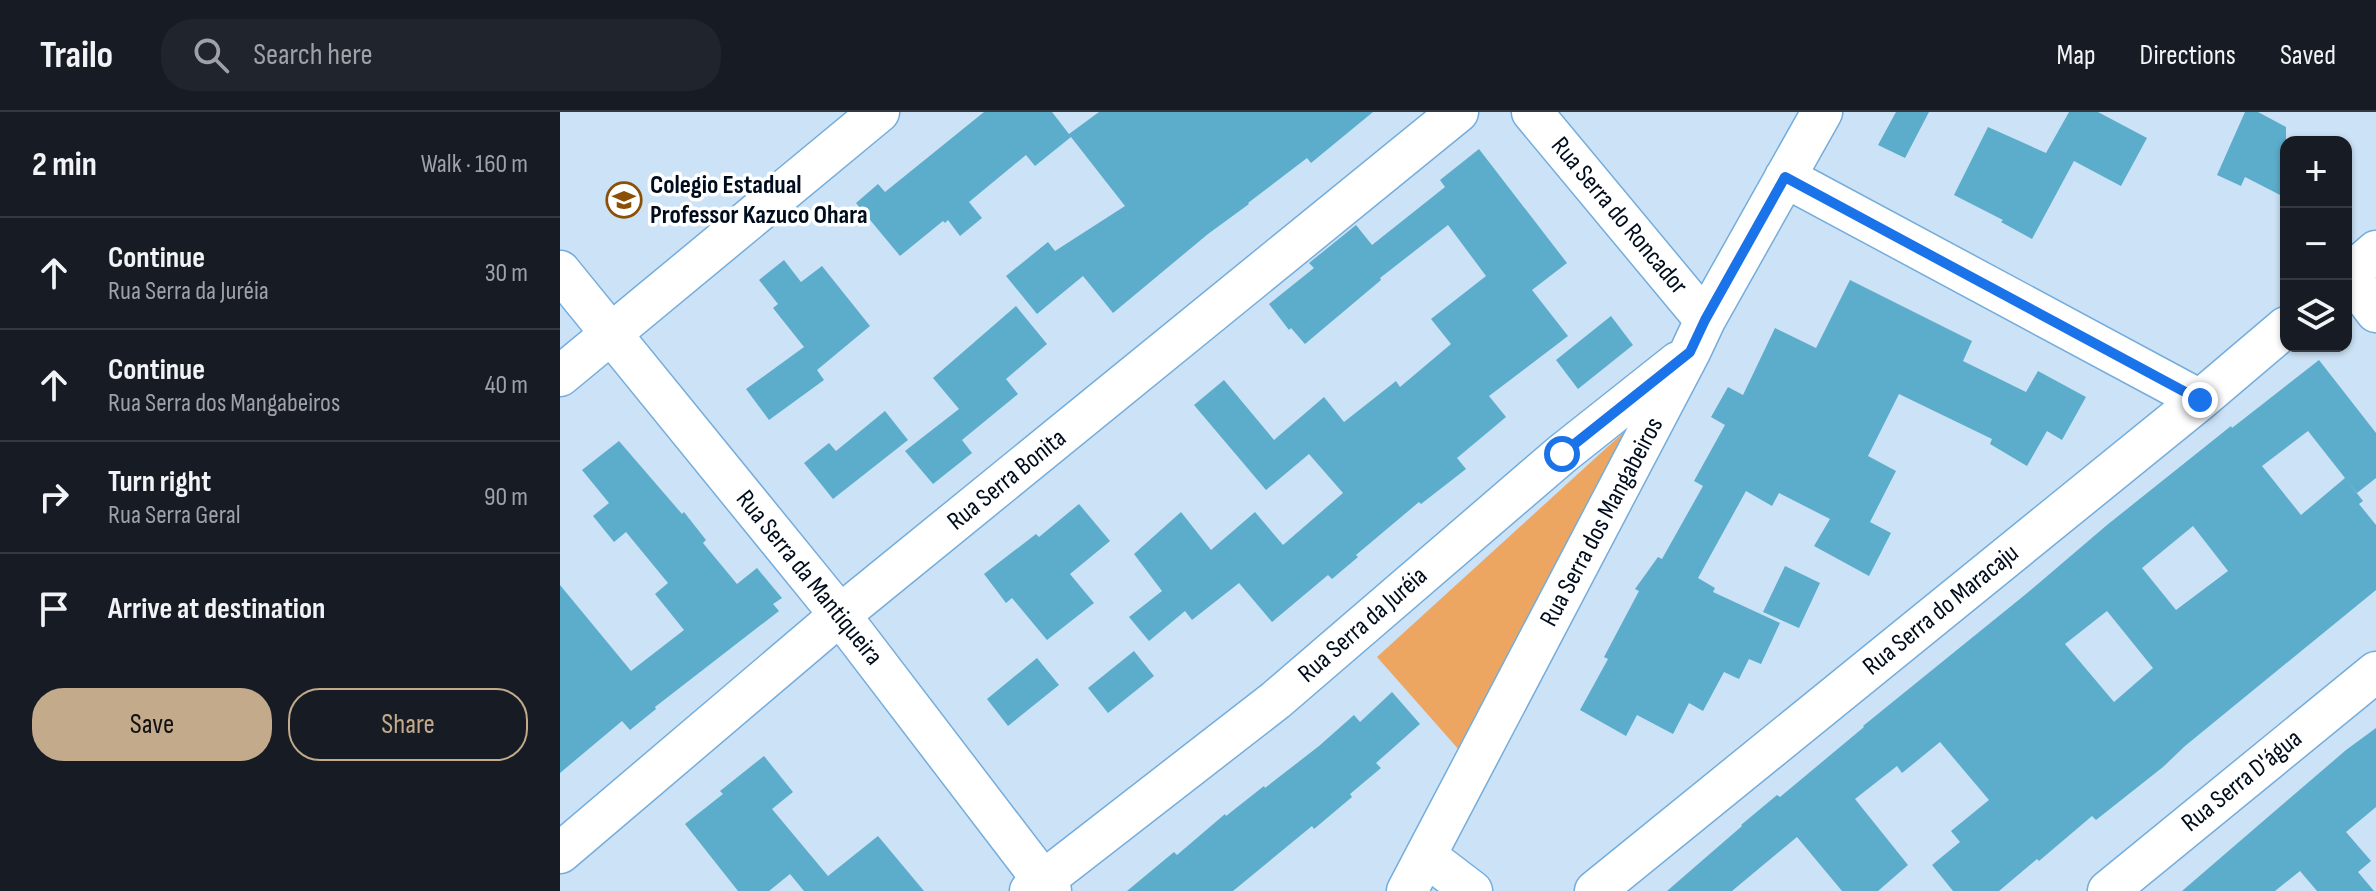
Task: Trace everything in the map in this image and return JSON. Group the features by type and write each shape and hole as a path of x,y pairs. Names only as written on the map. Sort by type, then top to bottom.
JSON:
{"street":[{"path":"560,376 879,112"},
{"name":"Rua Serra Bonita","path":"560,853 840,615 1458,112"},
{"name":"Rua Serra do Roncador","path":"1532,112 1698,336"},
{"name":"Rua Serra dos Mangabeiros","path":"1407,891 1698,336 1822,112"},
{"path":"1785,177 2200,400"},
{"path":"2357,268 2376,312"},
{"name":"Rua Serra da Mantiqueira","path":"560,271 840,615 1041,888"},
{"name":"Rua Serra do Maracaju","path":"1595,891 2280,332"},
{"name":"Rua Serra da Juréia","path":"1041,888 1276,700 1698,336"},
{"name":"Rua Serra D'água","path":"2108,891 2376,672"},
{"path":"1426,856 1472,891"}],"shaded area":[{"path":"1636,421 1460,751 1377,657"}],"building":[{"path":"984,112 1052,112 1069,134 1099,112 1373,112 1311,163 1307,158 1248,203 1113,313 1083,276 1037,314 1006,276 1048,242 1055,251 1125,206 1071,137 1035,166 1026,155 969,202 982,218 960,236 948,220 943,221 900,256 856,203 878,184 885,192"},
{"path":"1896,112 1929,112 1905,158 1878,145"},
{"path":"2069,112 2098,112 2147,138 2121,186 2074,161 2032,239 1954,195 1988,127 2046,153"},
{"path":"2245,112 2258,112 2286,127 2286,136 2280,136 2280,195 2245,177 2241,186 2217,175"},
{"path":"1479,149 1567,263 1532,290 1568,336 1489,396 1506,417 1457,458 1466,469 1421,504 1419,502 1332,579 1328,575 1272,622 1239,583 1192,620 1185,611 1149,641 1129,617 1162,591 1134,554 1181,512 1211,550 1255,512 1283,545 1343,493 1309,454 1266,490 1194,405 1224,380 1274,440 1324,397 1344,422 1396,381 1400,387 1451,344 1431,319 1486,276 1448,225 1380,278 1305,344 1291,328 1289,330 1269,304 1314,268 1309,263 1356,225 1372,245 1445,187 1440,180"},
{"path":"784,260 801,282 822,266 870,326 817,370 824,380 769,420 746,389 804,347 773,308 778,304 759,280"},
{"path":"1850,280 1972,341 1963,361 2026,392 2038,371 2086,397 2062,440 2047,431 2027,466 1990,444 1992,439 1899,394 1868,456 1896,471 1870,522 1891,533 1869,576 1814,546 1830,519 1779,493 1772,506 1746,491 1698,578 1715,588 1713,592 1780,623 1761,664 1749,659 1739,679 1724,672 1703,711 1689,703 1673,734 1637,715 1626,736 1580,710 1608,659 1604,657 1639,591 1635,589 1658,557 1662,559 1703,486 1694,481 1725,425 1711,417 1728,387 1743,395 1775,328 1816,348"},
{"path":"1016,306 1047,344 1006,379 1018,394 962,440 972,453 933,484 905,451 959,409 933,378"},
{"path":"1611,316 1633,345 1578,389 1556,360"},
{"path":"2319,360 2376,433 2376,478 2357,493 2345,478 2363,501 2359,504 2376,525 2376,590 2163,767 2096,820 2092,816 1999,891 1953,891 1932,865 1960,842 1951,831 1989,800 1940,742 1902,773 1897,766 1855,799 1908,865 1878,891 1842,891 1797,837 1732,891 1667,891 1777,795 1780,797 2107,525","holes":["2308,431 2345,478 2301,515 2262,466","2193,526 2228,571 2176,610 2142,568","2107,611 2153,668 2114,702 2065,644"]},
{"path":"885,411 908,440 833,499 804,463 829,443 836,451"},
{"path":"619,441 682,514 684,512 706,540 703,543 737,584 757,568 782,598 773,604 779,611 630,730 622,721 560,773 560,585 631,671 684,630 655,594 668,583 626,532 614,542 593,516 609,503 582,470"},
{"path":"1079,504 1110,541 1070,574 1094,603 1047,640 1012,598 1006,603 984,574 1036,534 1039,537"},
{"path":"1785,566 1820,583 1799,628 1763,612"},
{"path":"1134,651 1154,676 1108,713 1088,688"},
{"path":"1037,658 1059,685 1008,726 987,699"},
{"path":"1392,692 1420,724 1376,763 1381,768 1350,794 1352,797 1233,891 1127,891 1174,852 1177,855 1225,814 1265,788 1354,715 1360,722"},
{"path":"2376,728 2376,807 2346,832 2371,861 2358,872 2374,891 2317,891 2300,871 2275,891 2182,891 2346,750"},
{"path":"764,756 793,792 772,809 828,876 878,836 924,891 804,891 790,874 769,891 738,891 685,824"}],"place":[{"name":"Colegio Estadual Professor Kazuco Ohara","path":"624,200"}],"route":[{"path":"1562,454 1690,352 1785,177 2200,400"}]}
